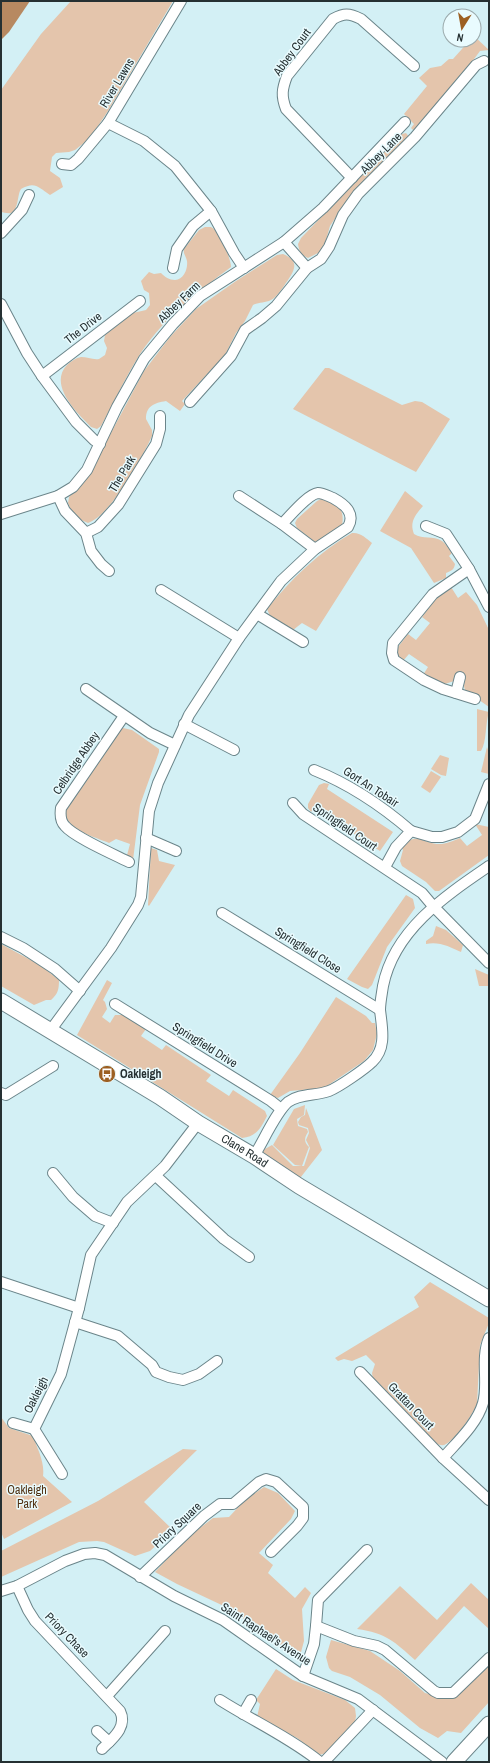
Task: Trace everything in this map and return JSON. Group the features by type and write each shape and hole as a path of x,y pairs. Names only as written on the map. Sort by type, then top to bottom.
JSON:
{"main road":[{"name":"Clane Road","path":"1,1001 160,1097 299,1186 489,1299"},
{"path":"454,1762 489,1724"}],"street":[{"name":"River Lawns","path":"62,164 71,164 78,160 108,123 181,1"},
{"name":"Abbey Court","path":"352,178 286,109 282,98 283,88 287,76 333,19 342,14 351,14 360,19 414,66"},
{"name":"Abbey Lane","path":"190,402 231,356 242,334 276,306 307,268 321,260 326,253 343,216 358,194 415,137 476,65 484,61"},
{"name":"Abbey Farm","path":"1,514 58,496 73,487 87,470 117,407 144,359 173,324 200,296 284,242 323,208 406,122"},
{"path":"108,123 144,142 174,166 211,211 244,268"},
{"path":"1,232 22,210 29,195"},
{"path":"173,268 177,249 193,226 211,211"},
{"path":"284,242 307,268"},
{"name":"The Drive","path":"42,376 140,300"},
{"path":"1,304 26,354 76,422 100,444"},
{"name":"The Park","path":"86,533 98,527 118,506 156,444 160,429 160,416"},
{"path":"50,1031 111,948 138,905 141,897 150,811 158,783 184,724 239,638 289,572 315,549 348,527 351,517 348,508 343,504 326,495 318,493 311,496 282,524"},
{"path":"58,496 65,511 86,533 91,550 109,572"},
{"path":"239,496 282,524 315,549"},
{"path":"426,526 446,534 469,569 489,606"},
{"path":"469,569 433,594 393,643 392,653 394,660 424,680 443,689 475,699"},
{"path":"161,590 239,638"},
{"path":"257,614 303,642"},
{"path":"456,693 460,677"},
{"path":"86,690 150,733 175,745"},
{"name":"Celbridge Abbey","path":"124,716 61,808 60,818 65,826 73,833 129,862"},
{"path":"184,724 234,750"},
{"name":"Gort An Tobair","path":"314,770 350,787 411,831"},
{"path":"411,831 432,837 442,837 458,832 475,818 489,784"},
{"name":"Springfield Court","path":"293,803 303,814 422,893 489,963"},
{"name":"Springfield Court","path":"385,868 396,847 411,831"},
{"path":"146,838 176,851"},
{"path":"254,1156 281,1109 290,1102 308,1094 329,1091 373,1062 382,1045 384,1030 380,1010 383,986 388,968 404,938 433,906 489,866"},
{"name":"Springfield Close","path":"222,913 380,1010"},
{"path":"1,937 23,948 55,969 80,991"},
{"name":"Springfield Drive","path":"115,1004 271,1101 281,1109"},
{"path":"2,1095 53,1066"},
{"name":"Oakleigh","path":"62,1474 34,1429 61,1374 79,1308 91,1255 126,1202 166,1166 198,1122"},
{"path":"53,1173 74,1197 95,1216 113,1223"},
{"path":"156,1176 224,1239 249,1257"},
{"path":"1,1282 79,1308"},
{"path":"75,1322 118,1336 152,1365 156,1372 169,1377 183,1380 199,1374 217,1361"},
{"path":"443,1458 464,1434 483,1403 485,1350 489,1338"},
{"name":"Grattan Court","path":"360,1372 443,1458 489,1500"},
{"path":"13,1422 34,1429"},
{"name":"Priory Square","path":"140,1577 204,1516 220,1504 233,1504 266,1478 276,1482 303,1507 303,1518 271,1552"},
{"path":"303,1676 314,1644 318,1600 366,1550"},
{"name":"Saint Raphael's Avenue","path":"1,1591 17,1586 65,1562 90,1553 105,1555 174,1596 223,1620 303,1676 350,1694 442,1762"},
{"name":"Priory Chase","path":"17,1586 28,1610 38,1625 107,1696 122,1715 122,1726 119,1732 105,1746 97,1731"},
{"path":"316,1626 354,1641 385,1650 438,1693 453,1693 489,1658"},
{"path":"107,1696 165,1631"},
{"path":"220,1700 287,1738 320,1762"},
{"path":"243,1714 251,1700"},
{"path":"324,1762 373,1710"}],"green space":[{"path":"71,1 173,1 108,111 90,138 75,150 56,153 52,157 50,171 60,178 63,187 50,195 39,187 30,185 21,189 14,211 11,213 1,212 1,90 41,34"},
{"path":"482,43 489,50 480,51 451,90 419,126 413,130 411,128 414,124 404,114 427,86 419,78 430,68 441,66 449,59 453,59 463,48 482,48"},
{"path":"406,133 410,138 408,141 393,152 348,199 330,226 324,247 320,252 308,258 304,256 300,251 298,244 301,238 402,134"},
{"path":"205,227 211,227 218,234 227,252 231,267 180,308 156,332 132,367 101,426 97,429 91,427 72,407 67,398 61,381 62,373 67,365 77,358 99,359 105,355 107,348 104,341 105,335 133,313 146,310 150,305 149,293 144,290 141,281 149,272 154,274 161,273 167,278 173,280 183,276 187,264 184,249 199,230"},
{"path":"283,254 293,261 294,268 290,277 278,294 271,300 253,305 225,355 182,401 185,404 180,411 166,401 154,404 149,408 146,419 152,430 152,436 125,485 116,498 97,518 88,523 79,519 71,510 68,503 69,497 91,473 144,371 170,337 196,309 277,255"},
{"path":"325,368 329,368 402,405 415,401 422,402 450,419 416,472 293,409"},
{"path":"405,491 423,506 413,522 412,526 414,534 421,537 439,539 452,553 449,556 455,564 454,568 446,573 446,578 434,583 411,548 380,531"},
{"path":"321,499 336,505 341,511 343,520 342,526 315,542 297,528 295,523 297,519"},
{"path":"352,533 360,534 372,543 316,631 302,623 293,630 270,616 267,609 286,587 317,557"},
{"path":"451,587 458,598 466,592 477,605 489,630 489,707 465,690 465,676 456,674 454,681 445,684 423,675 428,667 409,654 402,662 397,658 398,647 408,634 416,640 430,623 422,617 437,597"},
{"path":"477,709 489,712 481,751 477,751"},
{"path":"123,728 132,730 159,749 140,805 133,860 126,859 130,844 116,839 109,843 88,835 74,827 69,822 65,809 117,733"},
{"path":"487,747 489,753 489,774 481,772"},
{"path":"440,755 449,758 446,776 441,775 431,769"},
{"path":"431,771 441,777 430,793 421,787"},
{"path":"324,783 329,784 327,789 393,832 380,851 314,808 311,812 308,808 308,804 319,785"},
{"path":"475,824 489,827 489,855 439,891 435,891 426,882 402,866 400,861 403,850 402,848 407,842 420,839 435,844 442,844 460,838 467,846 482,835"},
{"path":"151,848 157,850 159,861 175,865 149,906 148,905"},
{"path":"406,895 413,899 415,908 387,947 372,985 368,989 347,979"},
{"path":"436,926 446,930 463,945 461,952 449,946 435,943 426,944 426,941 433,936"},
{"path":"1,944 40,965 59,980 58,991 51,1000 46,1000 34,1005 1,986"},
{"path":"475,969 489,975 489,986 479,986"},
{"path":"107,980 112,983 103,1000 107,1009 102,1017 110,1023 115,1015 123,1015 146,1029 141,1036 162,1050 166,1045 211,1075 206,1081 229,1096 233,1090 265,1111 267,1116 258,1131 251,1136 242,1138 77,1035"},
{"path":"336,997 366,1016 372,1023 375,1023 377,1034 373,1050 364,1061 324,1088 290,1091 278,1098 270,1095 300,1053"},
{"path":"305,1105 304,1115 297,1119 298,1126 307,1129 308,1132 305,1140 309,1147 302,1166 295,1165 273,1145 294,1109"},
{"path":"306,1108 322,1150 297,1182 260,1156 265,1149 272,1145 293,1166 304,1166 310,1148 306,1140 309,1133 308,1128 299,1125 298,1122 301,1117 305,1115"},
{"path":"430,1282 489,1318 489,1323 480,1345 477,1404 459,1432 445,1445 437,1444 373,1379 372,1373 375,1364 366,1355 352,1361 344,1359 338,1361 335,1358 419,1307 414,1297"},
{"name":"Oakleigh Park","path":"1,1417 9,1428 33,1436 42,1460 43,1476 72,1502 4,1539 1,1532"},
{"path":"183,1449 197,1450 144,1502 173,1530 150,1551 135,1556 104,1542 79,1542 1,1577 1,1551 98,1501"},
{"path":"264,1487 278,1493 295,1511 291,1519 259,1553 273,1565 268,1573 295,1598 305,1587 311,1593 302,1609 304,1641 300,1656 298,1652 281,1645 228,1608 155,1572 188,1537 213,1518 229,1517 245,1500"},
{"path":"471,1583 489,1600 489,1629 464,1606 415,1660 396,1643 389,1639 375,1633 357,1629 400,1586 437,1620"},
{"path":"331,1640 370,1651 400,1671 425,1693 438,1696 489,1665 489,1702 461,1733 447,1731 438,1738 420,1728 380,1695 350,1677 332,1671 329,1668 326,1657"},
{"path":"276,1669 293,1680 345,1700 355,1708 355,1722 327,1753 319,1755 297,1738 257,1717 260,1704 256,1700"}],"shaded area":[{"path":"1,1 30,1 9,32 1,40"}],"place":[{"name":"Oakleigh","path":"107,1074"}]}
